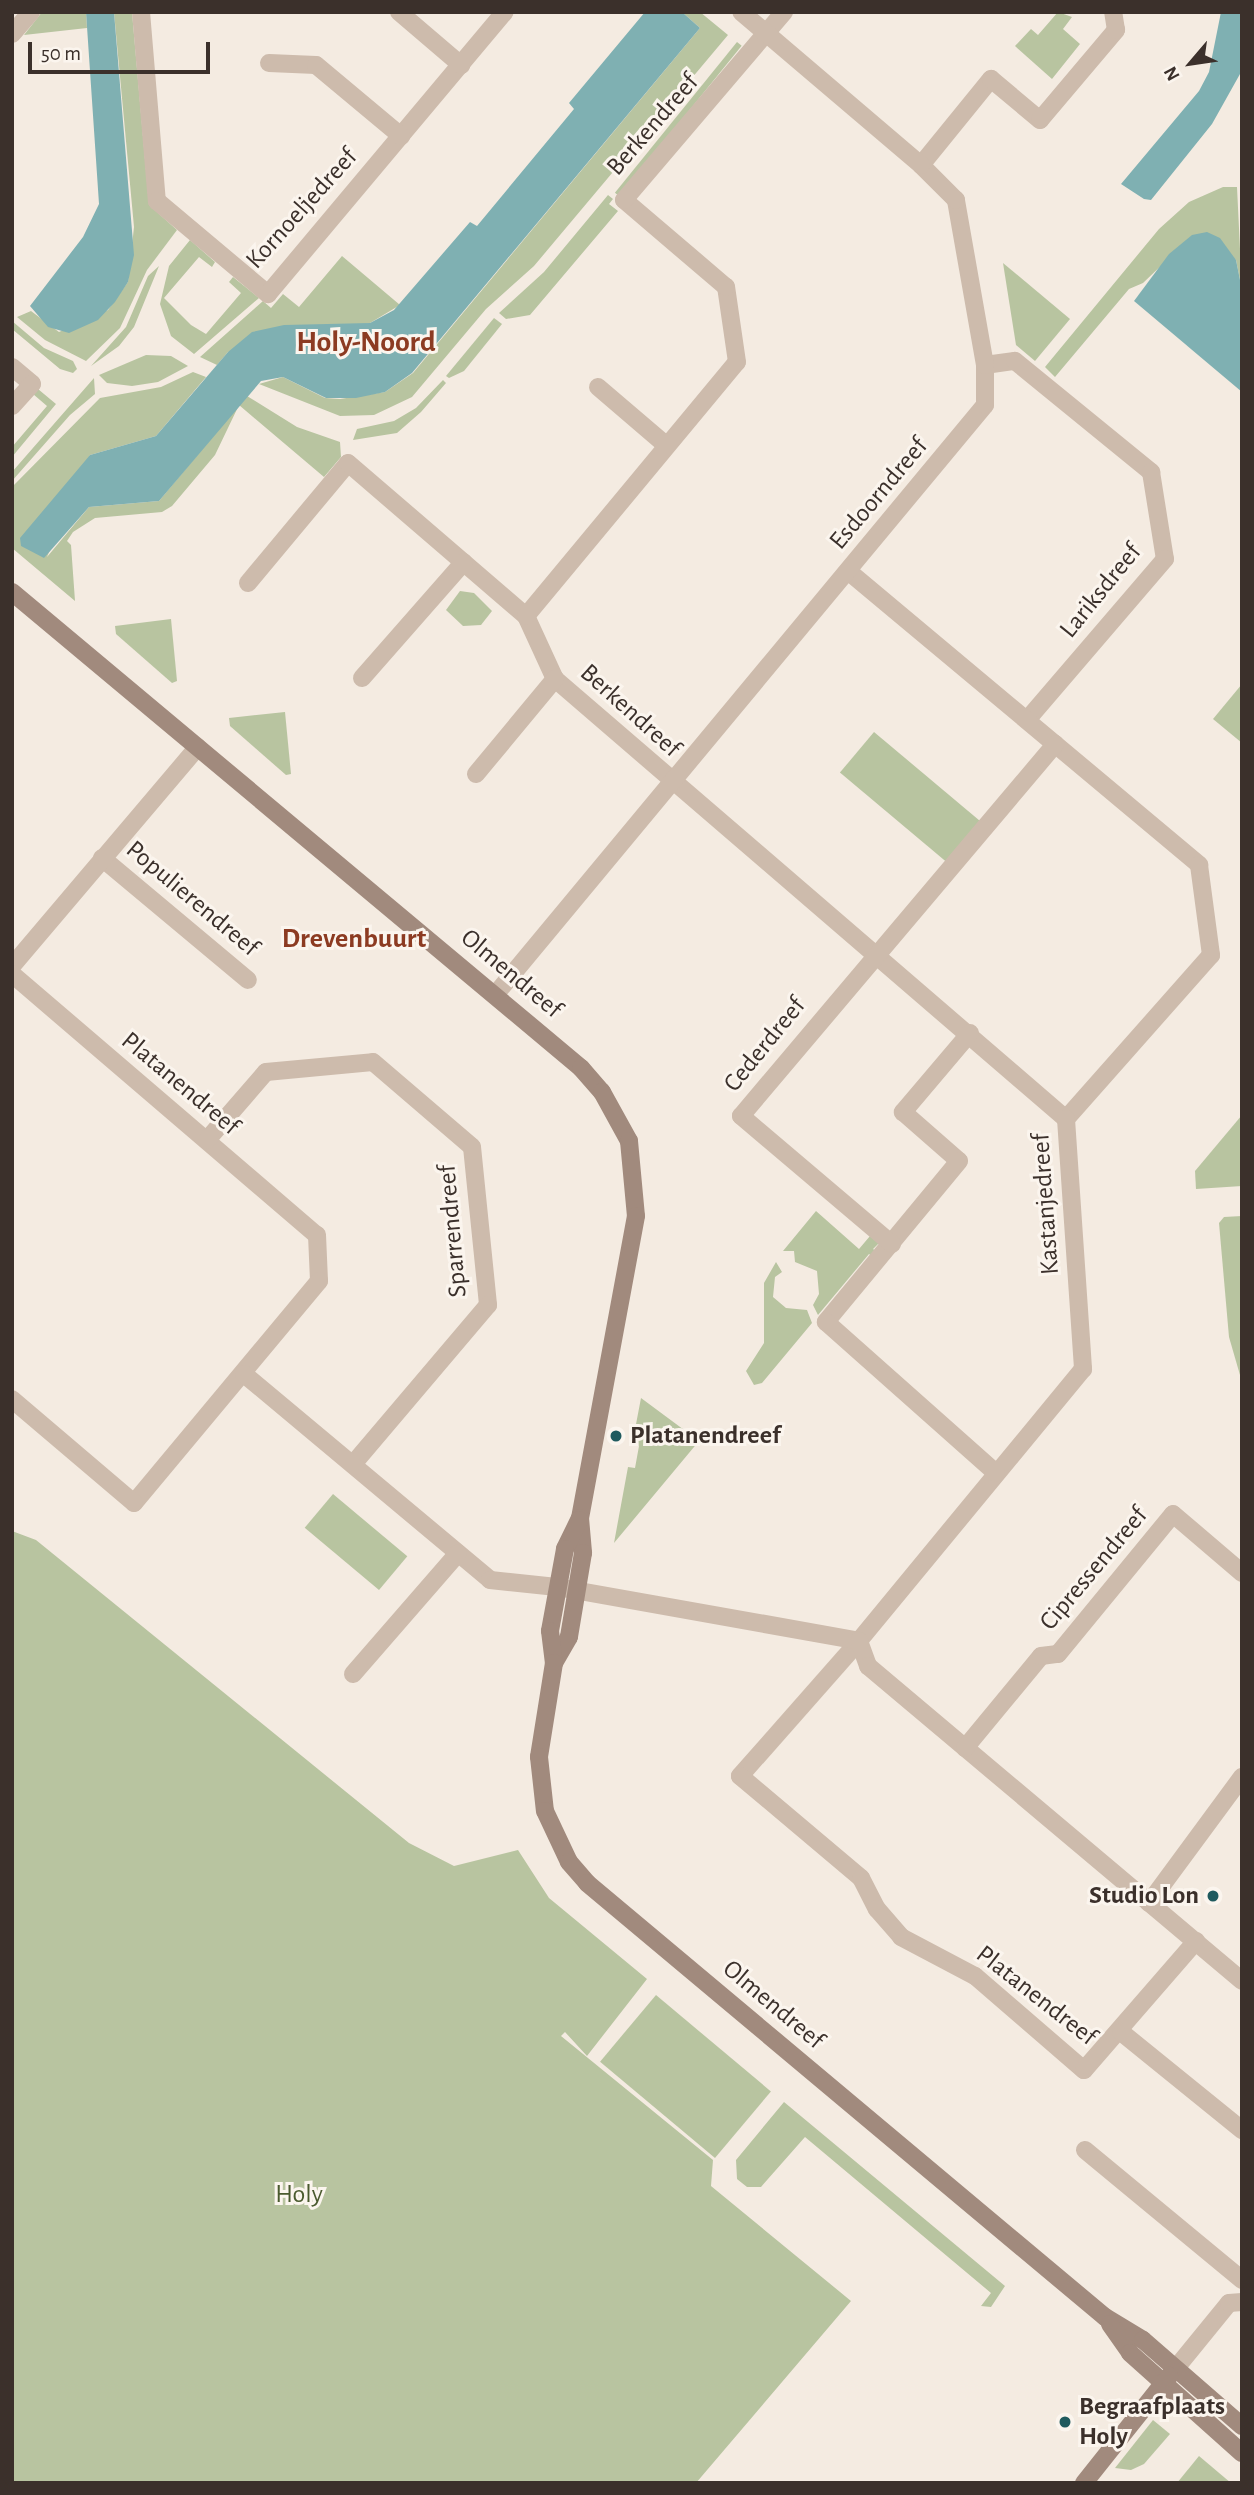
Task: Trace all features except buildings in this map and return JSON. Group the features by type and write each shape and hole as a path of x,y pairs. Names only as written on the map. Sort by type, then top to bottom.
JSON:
{"street":[{"path":"12,34 31,12"},
{"name":"Kornoeljedreef","path":"141,12 158,201 268,295 505,12"},
{"path":"399,12 461,65"},
{"name":"Esdoorndreef","path":"495,995 979,414 987,396 985,365 961,210 950,190 741,12"},
{"path":"766,34 784,12"},
{"path":"921,165 991,79 1040,120 1116,30 1112,12"},
{"name":"Berkendreef","path":"526,616 737,362 726,286 624,200 766,34"},
{"path":"269,63 316,65 401,136"},
{"name":"Lariksdreef","path":"985,365 1015,361 1151,472 1165,559 1027,720"},
{"path":"12,367 32,384 12,406"},
{"path":"598,387 666,445"},
{"name":"Berkendreef","path":"248,583 348,463 526,616 555,680 671,783"},
{"path":"362,678 464,562"},
{"path":"848,571 1199,865 1211,955 1066,1119"},
{"name":"Olmendreef","path":"12,592 495,995 602,1092 628,1141 635,1177 636,1216 580,1518 565,1549 557,1587 550,1631 554,1662 539,1780 556,1838 578,1872 1105,2317 1143,2340 1242,2426"},
{"name":"Berkendreef","path":"475,774 555,680"},
{"path":"875,953 1055,744"},
{"name":"Populierendreef","path":"12,966 198,747"},
{"name":"Kastanjedreef","path":"671,783 970,1033 1066,1119 1083,1369 859,1641"},
{"name":"Populierendreef","path":"102,858 248,981"},
{"name":"Cederdreef","path":"875,953 741,1116 892,1244"},
{"name":"Platanendreef","path":"12,974 317,1235 319,1281 134,1503 12,1399"},
{"path":"970,1033 903,1112 959,1161 826,1322 996,1473"},
{"name":"Sparrendreef","path":"207,1140 266,1072 373,1062 472,1147 488,1305 353,1464"},
{"path":"244,1374 490,1580 557,1587 859,1641 868,1666 1242,1981"},
{"name":"Cipressendreef","path":"965,1748 1041,1656 1058,1654 1173,1514 1242,1573"},
{"name":"Olmendreef","path":"554,1662 569,1637 583,1553 580,1518"},
{"path":"353,1674 458,1553"},
{"name":"Platanendreef","path":"859,1641 740,1776 861,1878 877,1909 901,1937 975,1976 1084,2070 1121,2032 1196,1941"},
{"path":"1149,1903 1242,1777"},
{"name":"Platanendreef","path":"1121,2032 1242,2130"},
{"path":"1085,2150 1242,2280"},
{"path":"1084,2483 1229,2303 1242,2302"},
{"name":"Olmendreef","path":"1105,2317 1130,2353 1242,2453"}],"green space":[{"path":"42,12 86,12 87,28 24,35"},
{"path":"114,12 132,12 149,205 177,230 147,270 120,328 86,361 45,340 17,317 31,311 59,332 108,310 128,282 134,227"},
{"path":"682,12 700,12 728,35 534,266 486,309 412,397 374,415 340,416 259,384 283,377 325,398 340,399 385,392 413,373 700,28"},
{"path":"1058,12 1072,17 1063,29 1080,44 1052,79 1015,46 1031,29 1038,35"},
{"path":"737,42 742,46 620,197 615,193"},
{"path":"1223,187 1237,187 1242,290 1236,260 1192,236 1143,283 1129,289 1055,377 1045,367 1159,229 1189,202"},
{"path":"608,195 613,199 609,204 618,211 530,315 506,319 499,313 544,272"},
{"path":"190,240 215,262 212,267 199,257 164,298 191,325 206,334 241,293 229,282 233,277 259,298 194,354 171,336 160,304 169,266"},
{"path":"342,256 400,305 370,323 228,352 217,365 200,357 263,301 271,308 283,294 299,307"},
{"path":"1003,263 1070,319 1035,361 1016,345"},
{"path":"159,266 134,327 119,346 91,366 126,327 148,276"},
{"path":"494,318 502,324 464,371 449,378 446,376"},
{"path":"12,321 44,348 73,361 77,369 73,373 60,369 12,329"},
{"path":"146,355 171,356 188,366 158,382 132,386 107,383 99,375"},
{"path":"193,372 206,377 156,436 90,455 47,557 89,507 159,501 239,405 215,455 172,506 162,512 95,518 73,532 67,541 71,545 75,601 12,548 12,487 100,398 161,387"},
{"path":"94,378 95,394 70,415 12,481 12,472"},
{"path":"443,380 446,383 421,412 397,433 353,440 357,429 394,421 416,408"},
{"path":"38,389 56,404 12,457 12,447 47,406 33,394"},
{"path":"247,396 297,427 340,442 341,457 324,477 239,405"},
{"path":"460,591 474,593 492,611 481,625 463,626 446,610"},
{"path":"171,619 177,681 172,683 116,634 115,626"},
{"path":"1242,684 1242,743 1213,719"},
{"path":"285,712 291,774 286,775 230,726 229,718"},
{"path":"874,732 980,821 946,861 840,773"},
{"path":"1242,1115 1242,1186 1196,1189 1195,1171"},
{"path":"816,1211 859,1249 870,1236 879,1243 873,1249 880,1254 876,1259 869,1254 818,1315 813,1305 819,1294 817,1271 795,1262 794,1251 783,1251"},
{"path":"1242,1216 1242,1382 1229,1337 1219,1223 1224,1217"},
{"path":"776,1262 782,1272 775,1277 773,1297 786,1308 807,1310 812,1323 762,1383 754,1385 746,1371 764,1343 764,1283"},
{"path":"641,1398 699,1441 614,1543 628,1467 635,1468 639,1446 632,1445"},
{"path":"333,1494 407,1556 379,1590 305,1528"},
{"name":"Holy","path":"12,1531 36,1540 409,1843 454,1866 518,1850 549,1898 647,1979 587,2056 565,2032 561,2036 713,2160 711,2186 851,2301 696,2483 12,2483"},
{"path":"656,1995 771,2091 715,2158 600,2062"},
{"path":"784,2102 1005,2286 991,2307 981,2306 991,2293 805,2137 761,2187 747,2187 737,2179 736,2160"},
{"path":"1153,2420 1170,2434 1144,2464 1131,2470 1115,2468"},
{"path":"1199,2456 1231,2483 1177,2483"}],"water":[{"path":"86,12 114,12 134,255 128,282 115,302 98,320 69,333 48,327 30,306 83,237 99,204"},
{"path":"645,12 682,12 700,28 412,373 385,392 356,398 326,398 283,377 261,381 159,501 89,507 44,558 21,546 20,538 90,455 156,436 228,352 252,332 284,325 370,323 394,310 470,222 477,226 574,109 569,103"},
{"path":"1221,12 1242,12 1240,74 1212,124 1151,200 1144,199 1121,184 1199,91 1209,72"},
{"path":"1207,232 1220,238 1236,260 1242,290 1242,392 1134,301 1169,254 1192,235"}],"place":[{"name":"Platanendreef","path":"616,1436"},
{"name":"Studio Lon","path":"1213,1896"},
{"name":"Begraafplaats Holy","path":"1065,2422"}],"district":[{"name":"Holy-Noord","path":"366,342"},
{"name":"Drevenbuurt","path":"354,939"}]}
